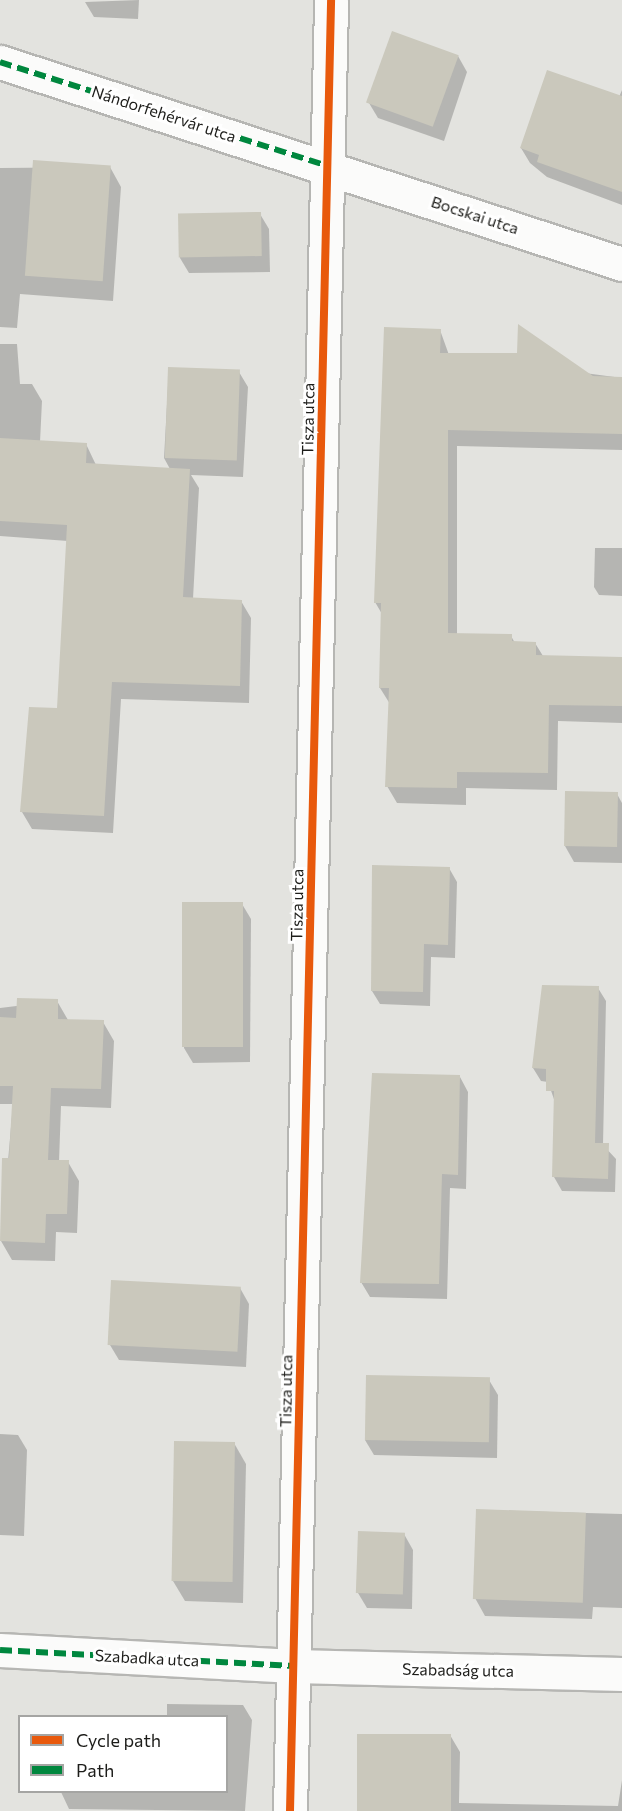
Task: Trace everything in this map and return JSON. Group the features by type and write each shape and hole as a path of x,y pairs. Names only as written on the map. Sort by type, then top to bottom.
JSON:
{"street":[{"name":"Tisza utca","path":"291,1811 331,0"},
{"name":"Nándorfehérvár utca","path":"0,62 328,166"},
{"name":"Bocskai utca","path":"328,166 622,264"},
{"name":"Szabadka utca","path":"0,1650 294,1666"},
{"name":"Szabadság utca","path":"294,1666 622,1674"}],"building":[{"path":"392,31 459,55 433,127 366,102"},
{"path":"547,70 622,96 622,192 537,162 539,155 520,148"},
{"path":"33,160 111,165 103,281 25,276"},
{"path":"261,212 262,256 179,257 178,213"},
{"path":"518,324 593,376 622,377 622,434 448,430 448,633 512,634 512,641 536,642 536,655 622,657 622,706 549,705 548,773 457,772 457,788 385,787 389,688 379,688 381,603 374,603 384,327 441,329 440,353 517,353"},
{"path":"168,367 240,370 237,460 165,458"},
{"path":"0,438 87,443 86,463 190,469 183,597 242,600 240,686 112,682 104,816 20,812 29,707 57,708 67,525 0,521"},
{"path":"565,791 618,792 617,847 564,846"},
{"path":"372,865 450,867 448,945 424,944 423,992 371,991"},
{"path":"182,902 243,902 243,1047 182,1047"},
{"path":"542,985 599,986 595,1143 609,1143 608,1179 552,1177 554,1091 546,1091 546,1069 532,1068"},
{"path":"17,998 58,999 58,1019 104,1020 101,1089 51,1088 48,1160 69,1160 67,1214 46,1214 45,1243 0,1241 2,1158 9,1158 13,1086 0,1086 0,1017 16,1018"},
{"path":"372,1073 460,1075 458,1175 442,1174 439,1284 360,1283"},
{"path":"111,1280 241,1287 237,1352 108,1345"},
{"path":"366,1375 490,1377 489,1442 365,1440"},
{"path":"174,1441 235,1442 233,1582 172,1581"},
{"path":"476,1509 586,1513 583,1603 473,1599"},
{"path":"358,1531 405,1533 403,1595 356,1593"},
{"path":"357,1734 451,1734 451,1811 357,1811"}],"marked path":[{"path":"0,62 328,166"},
{"path":"0,1650 294,1666"}],"cycle path":[{"path":"290,1811 331,0"}]}
